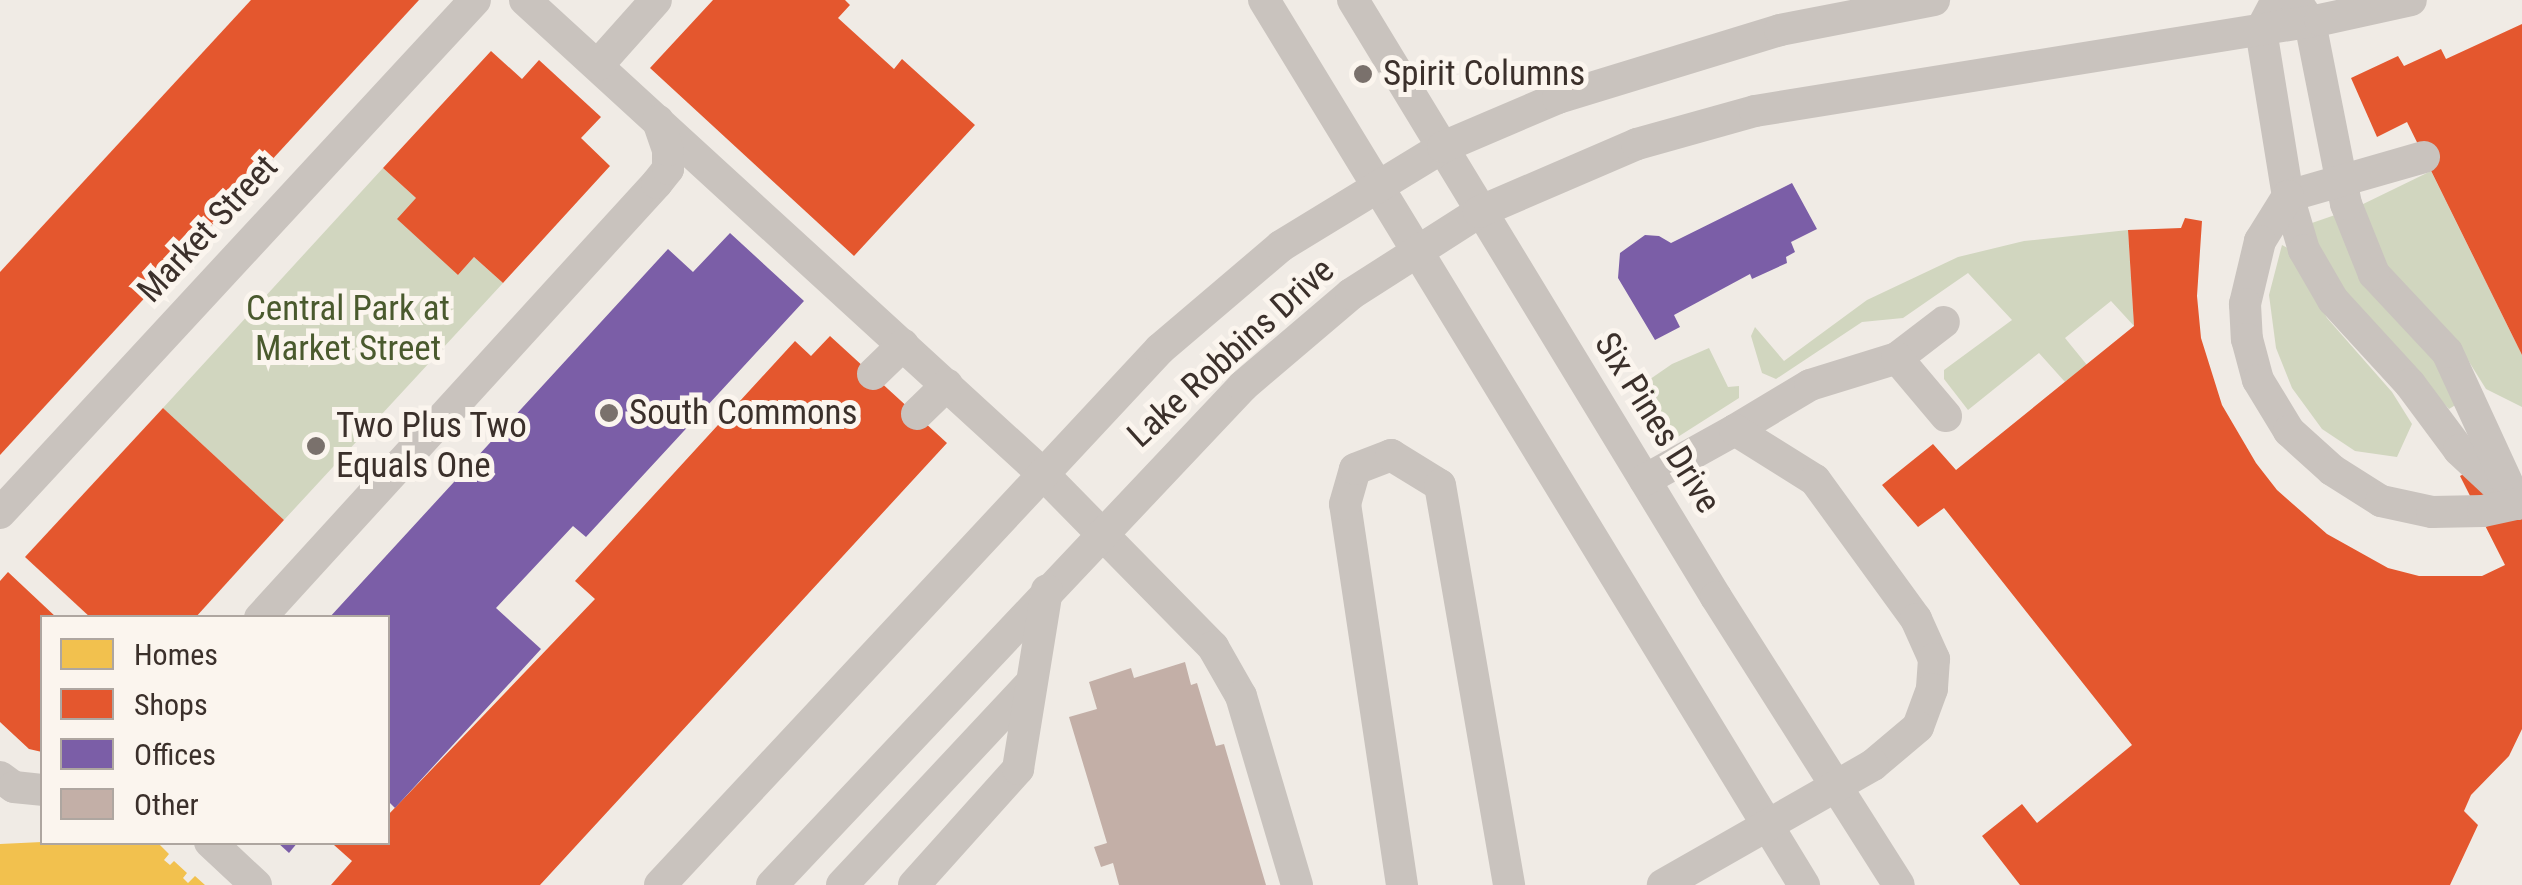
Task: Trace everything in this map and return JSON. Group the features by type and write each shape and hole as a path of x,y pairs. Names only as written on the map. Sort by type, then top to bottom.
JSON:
{"street":[{"name":"Market Street","path":"0,513 476,0"},
{"path":"525,0 1043,474 1226,664 1241,696 1297,885"},
{"path":"598,64 656,0"},
{"path":"1264,0 1804,885"},
{"name":"Six Pines Drive","path":"1353,0 1479,212 1898,885"},
{"name":"Lake Robbins Drive","path":"660,885 1160,350 1241,276 1375,186 1443,147 1558,98 1841,8 1934,0"},
{"path":"2278,0 2261,30 2288,196 2304,250 2332,300 2410,384 2459,450 2520,504"},
{"name":"Lake Robbins Drive","path":"772,885 1176,453 1278,354 1351,294 1479,212 1637,144 1754,111 2261,30 2303,11 2410,0"},
{"path":"2303,11 2340,181 2374,274 2447,352 2520,504"},
{"path":"263,615 668,168 664,133 656,117"},
{"path":"2424,158 2288,196 2260,241 2245,304 2246,339 2258,380 2289,431 2332,470 2381,502 2432,512 2484,511 2520,504"},
{"path":"668,168 712,170"},
{"path":"1645,480 1810,385 1897,358 1944,322"},
{"path":"873,374 903,346"},
{"path":"1897,358 1946,416"},
{"path":"916,414 947,385"},
{"path":"1663,885 1874,765 1918,727 1932,688 1934,660 1916,618 1815,480 1735,430"},
{"path":"1402,885 1345,504 1356,469 1391,455 1440,485 1508,885"},
{"path":"914,885 1018,769 1047,590"},
{"path":"842,885 1029,685"},
{"path":"0,777 14,787 40,790"},
{"path":"213,845 256,885"}],"green space":[{"name":"Central Park at Market Street","path":"383,168 416,198 458,275 474,257 503,283 284,520 163,408"},
{"path":"2431,171 2522,355 2522,407 2486,389 2456,341 2381,267 2357,207"},
{"path":"2335,215 2436,356 2462,401 2449,409 2341,291 2309,224"},
{"path":"2128,230 2134,326 2111,301 2065,338 2087,365 2065,382 2039,353 1968,410 1944,379 1944,370 2012,320 1968,273 1903,318 1862,322 1776,379 1762,373 1751,336 1755,327 1784,361 1867,300 1958,257 2024,241"},
{"path":"2282,245 2293,251 2327,318 2392,392 2412,424 2397,457 2355,451 2322,429 2292,388 2276,348 2269,295"},
{"path":"1709,348 1728,387 1739,386 1739,398 1673,440 1643,384 1672,364"}],"building: Homes":[{"path":"0,844 160,845 169,854 164,860 170,865 174,861 187,873 183,878 188,883 195,876 205,885 0,885"}],"building: Shops":[{"path":"251,0 419,0 0,455 0,272"},
{"path":"713,0 845,0 850,5 838,18 894,69 902,59 975,125 854,256 650,68"},
{"path":"2522,24 2522,355 2407,122 2377,137 2351,78 2398,56 2404,66 2441,49 2446,59"},
{"path":"491,51 522,79 539,60 601,117 581,138 610,166 503,283 474,257 458,275 397,219 416,198 383,168"},
{"path":"2185,218 2202,221 2197,296 2201,338 2222,405 2277,490 2327,534 2388,568 2419,576 2482,576 2505,565 2460,476 2507,451 2522,480 2522,729 2509,756 2471,795 2464,811 2478,825 2450,885 2020,885 1982,836 2022,804 2037,823 2132,745 1944,508 1918,527 1882,485 1933,444 1956,470 2134,326 2128,230 2181,228"},
{"path":"830,336 947,443 540,885 331,885 352,861 334,845 390,845 390,813 595,599 575,581 795,341 811,356"},
{"path":"163,408 284,520 198,615 88,615 25,557"},
{"path":"8,572 54,615 40,615 40,752 29,749 0,722 0,581"}],"building: Offices":[{"path":"1792,183 1817,229 1791,242 1795,252 1786,257 1787,263 1752,279 1750,274 1674,315 1680,327 1655,340 1618,278 1620,253 1645,235 1659,236 1671,243"},
{"name":"South Commons","path":"730,233 804,301 586,537 573,526 496,608 541,649 395,808 390,803 390,615 332,615 668,249 693,272"}],"building: Other":[{"path":"1185,662 1191,685 1197,683 1216,746 1224,744 1266,885 1119,885 1113,863 1101,867 1094,847 1107,843 1069,717 1097,709 1089,682 1131,668 1134,678"}],"place":[{"name":"Spirit Columns","path":"1363,74"},
{"name":"South Commons","path":"609,413"},
{"name":"Two Plus Two Equals One","path":"316,446"}]}
